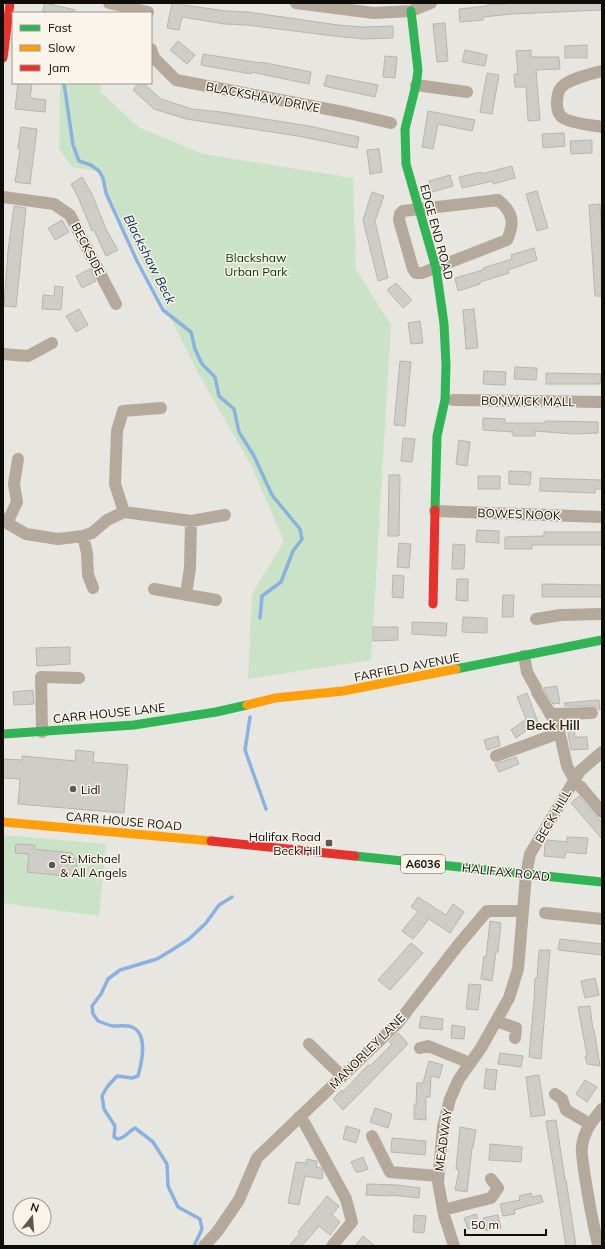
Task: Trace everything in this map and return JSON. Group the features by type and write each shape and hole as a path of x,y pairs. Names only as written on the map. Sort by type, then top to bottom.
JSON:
{"main road":[{"path":"3,58 10,3"},
{"name":"EDGE END ROAD","path":"411,11 418,70 416,85 405,129 406,164 436,268 444,324 446,365 445,400 437,436 433,604"},
{"name":"FARFIELD AVENUE","path":"216,712 275,698 343,691 602,640"},
{"name":"CARR HOUSE LANE","path":"3,734 134,725 216,712"},
{"name":"CARR HOUSE ROAD","path":"3,822 243,844"},
{"name":"HALIFAX ROAD","path":"243,844 602,882"}],"street":[{"path":"109,3 144,12"},
{"path":"296,3 374,13 411,11 431,3"},
{"name":"BLACKSHAW DRIVE","path":"152,52 154,58 176,80 348,113 391,123"},
{"path":"602,71 577,78 564,84 558,94 557,109 560,116 566,120 602,127"},
{"path":"416,85 467,92"},
{"name":"BECKSIDE","path":"3,197 54,204 70,214 116,304"},
{"path":"498,200 508,208 512,220 512,229 507,240 436,268 422,273 416,273 413,269 399,220 400,214 403,211 498,200"},
{"path":"3,354 28,356 52,343"},
{"name":"BONWICK MALL","path":"454,400 602,402"},
{"path":"124,512 115,484 117,431 123,411 162,408"},
{"path":"18,458 14,484 17,502 5,521 26,534 58,539 83,536 92,533 107,520 124,512 191,521 225,515"},
{"name":"BOWES NOOK","path":"435,511 602,517"},
{"path":"186,595 190,568 191,521"},
{"path":"83,536 87,553 88,575 93,588"},
{"path":"154,590 216,600"},
{"path":"536,619 562,615 602,614"},
{"name":"BECK HILL","path":"524,656 526,672 558,726 567,766 577,783 530,854 526,875"},
{"path":"42,732 41,677 79,678"},
{"path":"550,714 592,713"},
{"path":"496,756 559,733"},
{"path":"602,752 580,771 577,783 602,812"},
{"name":"MEADWAY","path":"454,1246 443,1210 438,1182 443,1127 450,1099 459,1079 481,1048 509,998 518,970 526,875"},
{"name":"MANORLEY LANE","path":"204,1246 228,1218 239,1200 257,1158 397,1024 459,944 487,912 523,912"},
{"path":"545,914 602,919"},
{"path":"496,1021 516,1028 515,1038"},
{"path":"309,1044 342,1076"},
{"path":"420,1048 428,1046 470,1063"},
{"path":"555,1094 562,1099 566,1110 590,1124"},
{"path":"599,1246 581,1147 587,1128 602,1109"},
{"path":"299,1117 305,1124 346,1199 352,1222 332,1246"},
{"path":"372,1136 390,1172 438,1176"},
{"path":"443,1210 491,1198 498,1188 490,1179"}],"green space":[{"name":"Blackshaw Urban Park","path":"60,84 100,84 101,92 138,127 203,154 353,178 356,269 391,325 371,660 248,679 252,594 284,541 251,465 199,375 97,171 72,167 59,149"},
{"path":"3,835 106,844 99,916 3,903"}],"building":[{"path":"45,3 75,10 74,12 42,12"},
{"path":"172,3 184,3 184,5 226,11 248,12 338,25 363,27 393,26 393,38 363,39 247,25 225,24 182,17 179,30 167,28"},
{"path":"516,3 602,3 602,10 512,14 483,17 483,20 460,22 459,9"},
{"path":"445,23 448,61 437,62 433,24"},
{"path":"178,41 195,55 187,64 170,50"},
{"path":"587,45 587,58 565,58 565,46"},
{"path":"465,50 487,55 485,66 462,62"},
{"path":"531,50 531,57 559,57 560,69 536,70 540,120 528,121 526,87 515,87 514,74 518,74 516,51"},
{"path":"203,54 261,62 311,72 309,84 251,72 251,74 201,65"},
{"path":"385,56 397,57 395,78 383,77"},
{"path":"487,73 499,75 492,114 480,112"},
{"path":"327,75 378,85 375,97 324,86"},
{"path":"18,84 32,84 30,98 46,100 45,112 15,109"},
{"path":"138,84 144,84 161,99 192,109 221,112 309,126 359,137 357,148 298,136 186,119 154,109 133,90"},
{"path":"428,111 475,120 472,131 438,124 433,149 422,147"},
{"path":"21,127 37,129 30,184 15,182 20,150 18,149"},
{"path":"564,133 565,146 543,148 542,134"},
{"path":"592,140 592,153 571,154 570,141"},
{"path":"379,149 382,172 370,174 367,150"},
{"path":"512,166 515,178 493,184 493,181 462,188 459,177 481,172 481,174"},
{"path":"450,175 453,186 432,192 429,181"},
{"path":"82,177 92,194 106,229 118,250 106,256 94,230 92,231 71,184"},
{"path":"537,191 548,228 537,231 526,194"},
{"path":"372,192 384,196 375,221 388,278 378,281 363,220"},
{"path":"600,204 602,296 595,296 589,205"},
{"path":"14,206 26,208 16,307 4,306 8,251"},
{"path":"62,220 69,232 55,240 48,228"},
{"path":"534,248 537,260 508,270 509,273 458,291 455,278 483,270 483,268 512,259 511,255"},
{"path":"90,269 96,281 82,288 76,276"},
{"path":"396,283 412,300 403,308 387,290"},
{"path":"55,286 63,287 61,310 42,309 43,295 54,296"},
{"path":"79,309 88,325 76,332 66,316"},
{"path":"474,309 478,348 466,349 463,310"},
{"path":"420,321 423,343 411,344 408,323"},
{"path":"400,361 411,362 405,426 394,425"},
{"path":"515,367 537,368 536,380 514,379"},
{"path":"484,371 506,372 505,385 483,384"},
{"path":"546,373 601,374 600,384 546,384"},
{"path":"483,418 505,419 505,423 545,423 545,421 598,422 598,433 574,434 535,431 535,436 513,436 513,432 483,430"},
{"path":"403,438 415,439 412,462 401,461"},
{"path":"459,440 470,442 467,466 456,464"},
{"path":"509,471 531,472 530,485 509,484"},
{"path":"389,475 400,475 399,536 388,536"},
{"path":"478,476 500,476 500,489 478,489"},
{"path":"540,478 602,480 602,489 595,489 595,493 540,491"},
{"path":"477,530 499,531 499,543 476,542"},
{"path":"544,532 602,532 602,545 532,545 532,549 505,549 505,537 544,536"},
{"path":"399,543 411,544 409,568 397,567"},
{"path":"453,544 465,545 464,569 452,569"},
{"path":"393,575 404,576 403,598 392,597"},
{"path":"457,579 468,579 468,601 456,600"},
{"path":"542,584 602,585 602,597 542,597"},
{"path":"503,595 514,595 513,617 502,617"},
{"path":"463,617 487,618 487,633 462,632"},
{"path":"412,622 447,623 446,636 412,634"},
{"path":"373,627 398,627 398,640 373,641"},
{"path":"70,647 70,664 37,666 36,648"},
{"path":"557,686 560,703 553,704 543,688"},
{"path":"33,690 34,704 14,705 13,692"},
{"path":"527,693 538,722 516,738 511,730 526,719 517,697"},
{"path":"599,700 600,710 592,706 565,706 564,703"},
{"path":"566,721 574,721 575,737 587,737 588,749 571,750"},
{"path":"498,736 500,746 487,750 484,740"},
{"name":"Lidl","path":"76,750 94,752 93,762 128,765 124,813 18,804 20,779 3,778 3,759 22,760 22,756 75,761"},
{"path":"516,757 519,764 499,772 495,764"},
{"path":"579,796 602,823 602,839 571,803"},
{"path":"567,837 588,838 586,854 566,852 565,858 544,856 545,844 547,840 567,842"},
{"name":"St. Michael & All Angels","path":"16,844 35,845 34,849 72,853 72,858 77,859 75,875 65,874 65,876 27,872 29,854 15,853"},
{"path":"418,897 446,915 453,904 464,912 450,933 429,919 413,939 402,931 418,911 411,907"},
{"path":"490,921 501,923 498,952 496,952 492,981 481,979 484,956 486,957"},
{"path":"560,939 602,944 602,955 558,950"},
{"path":"411,943 423,953 390,990 378,980"},
{"path":"539,950 550,950 541,1059 529,1057 535,978 537,978"},
{"path":"595,978 599,995 585,998 581,981"},
{"path":"469,984 481,985 478,1010 466,1009"},
{"path":"590,1006 600,1066 587,1064 585,1056 587,1056 578,1007"},
{"path":"421,1016 443,1019 442,1030 419,1028"},
{"path":"452,1025 465,1027 464,1039 451,1038"},
{"path":"398,1033 407,1042 407,1045 343,1110 333,1099 342,1090 343,1092 368,1065 370,1066 392,1044 389,1042"},
{"path":"500,1053 523,1056 521,1067 498,1064"},
{"path":"429,1061 443,1065 439,1078 431,1076 430,1097 426,1097 426,1120 414,1119 417,1083 423,1083"},
{"path":"486,1069 497,1070 495,1090 484,1088"},
{"path":"539,1075 545,1115 531,1117 526,1077"},
{"path":"585,1080 597,1087 587,1102 576,1094"},
{"path":"375,1108 392,1114 388,1128 370,1122"},
{"path":"556,1120 576,1246 566,1246 546,1121"},
{"path":"346,1126 360,1130 356,1143 343,1139"},
{"path":"460,1127 476,1130 472,1148 467,1192 455,1190 459,1170 456,1169"},
{"path":"392,1138 426,1141 425,1155 391,1152"},
{"path":"490,1144 522,1147 521,1162 489,1160"},
{"path":"363,1157 368,1169 356,1172 351,1162"},
{"path":"307,1159 317,1161 316,1167 321,1168 323,1172 322,1179 305,1176 299,1205 288,1203 296,1162 306,1163"},
{"path":"367,1184 397,1185 420,1188 419,1198 390,1195 366,1195"},
{"path":"531,1193 532,1197 541,1195 543,1202 514,1210 515,1214 503,1216 500,1204 520,1200 519,1196"},
{"path":"327,1196 339,1206 332,1215 340,1222 330,1235 319,1226 302,1246 289,1246 300,1233 298,1232"},
{"path":"476,1214 480,1225 468,1229 464,1218"},
{"path":"414,1215 426,1216 424,1233 413,1232"},
{"path":"498,1215 501,1228 486,1231 483,1218"},
{"path":"363,1236 375,1246 355,1246"}],"waterway":[{"name":"Blackshaw Beck","path":"64,84 73,145 79,161 91,165 99,171 103,178 106,193 137,261 163,310 191,332 195,349 202,364 215,377 219,396 234,409 239,432 254,456 272,495 300,529 302,539 293,551 281,582 262,596 260,618"},
{"name":"Blackshaw Beck","path":"250,717 245,750 266,809"},
{"name":"Blackshaw Beck","path":"194,1246 202,1229 200,1219 178,1207 168,1186 167,1164 153,1142 135,1128 121,1138 118,1139 114,1137 115,1126 104,1109 102,1096 107,1087 117,1076 132,1078 138,1076 142,1056 142,1042 140,1036 132,1027 107,1025 98,1021 93,1014 92,1006 101,994 108,979 120,970 157,959 189,939 206,923 219,905 232,897"}],"traffic: fast":[{"path":"411,11 418,70 416,85 405,129 406,164 436,268 444,324 446,365 445,400 437,436 435,510"},
{"path":"456,669 602,640"},
{"path":"3,734 134,725 216,712 247,705"},
{"path":"355,856 602,882"}],"traffic: slow":[{"path":"247,705 275,698 343,691 456,669"},
{"path":"3,822 211,841"}],"traffic: jam":[{"path":"3,58 10,3"},
{"path":"433,604 435,510"},
{"path":"211,841 355,856"}],"place":[{"name":"Lidl","path":"73,789"},
{"name":"Halifax Road Beck Hill","path":"329,843"},
{"name":"St. Michael & All Angels","path":"52,865"}],"district":[{"name":"Beck Hill","path":"553,725"}]}
